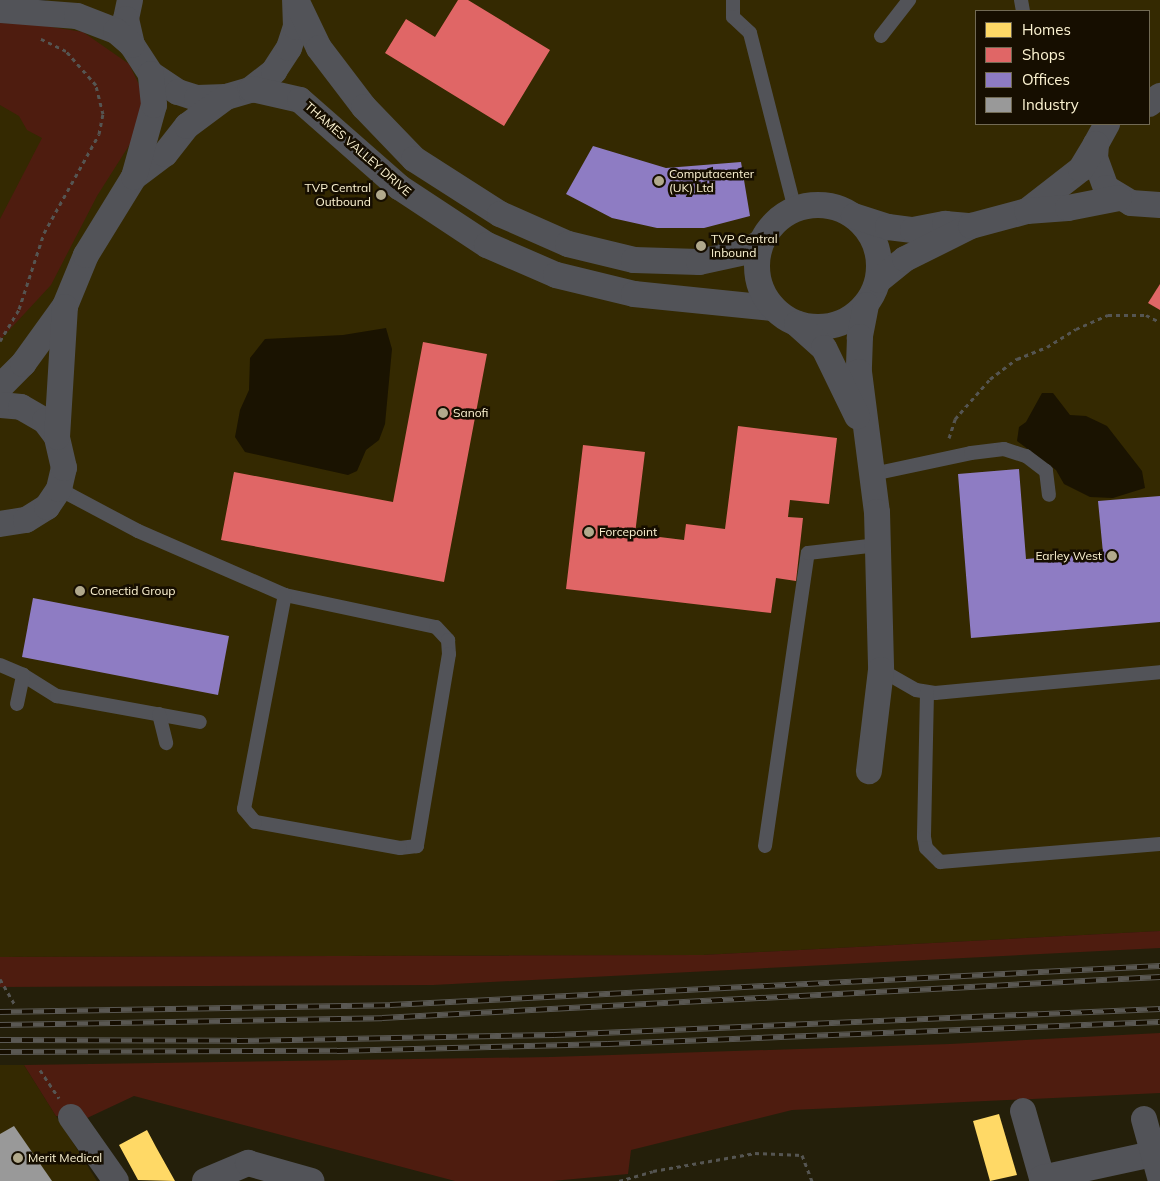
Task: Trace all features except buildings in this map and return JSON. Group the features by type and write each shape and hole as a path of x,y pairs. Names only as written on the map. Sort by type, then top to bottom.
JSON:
{"street":[{"path":"130,0 126,19 132,45"},
{"path":"0,10 77,16 116,31 132,45 151,74 178,92 197,98 226,97 252,88 274,71 290,48 296,27 296,0"},
{"path":"296,0 319,48 364,107 414,159 500,214 568,244 634,260 699,262 745,252 760,243"},
{"path":"0,387 23,364 65,306 86,255 134,176 154,105 151,74"},
{"name":"THAMES VALLEY DRIVE","path":"252,88 300,100 399,187 486,245 556,275 634,294 772,308"},
{"path":"134,176 165,154 187,126 226,97"},
{"path":"1099,132 1098,174 1106,188 1119,198"},
{"path":"1027,211 1081,169 1099,132"},
{"path":"869,771 881,670 878,545 873,469 859,372 860,337 866,304 879,280 905,259 971,226 1027,211 1068,208 1119,198 1156,204"},
{"path":"873,469 853,406 824,348 797,324 772,308 758,282 755,264 760,243 772,224 795,209 816,204 833,206 854,216 888,227 913,230 945,224 971,226"},
{"path":"854,216 875,243 879,280"},
{"path":"797,324 811,328 833,326 851,318 866,304"},
{"path":"0,524 26,520 47,506 58,489 64,468 57,438 65,306"},
{"path":"0,405 21,407 45,421 57,438"},
{"path":"1023,1111 1042,1178 1156,1166 1144,1118"},
{"path":"71,1117 116,1181"},
{"path":"205,1181 248,1163 311,1181"}],"lane":[{"path":"733,0 733,17 750,33 795,209"},
{"path":"881,36 909,0"},
{"path":"873,469 971,452 1004,449 1026,456 1046,471 1049,496"},
{"path":"58,489 138,531 285,595 436,627 448,640 449,654 417,846 400,848 255,822 244,809 285,595"},
{"path":"765,846 808,553 878,545"},
{"path":"0,665 23,675 57,696 200,722"},
{"path":"881,670 916,690 927,692 1160,672"},
{"path":"17,704 23,675"},
{"path":"927,692 924,837 926,848 940,862 1160,844"},
{"path":"159,714 166,742"}],"path":[{"path":"0,341 19,309 44,233 99,134 103,114 96,86 66,51 40,38"},
{"path":"971,452 948,437 955,419 990,379 1017,359 1047,347 1076,328 1108,315 1146,314 1160,322"},
{"path":"0,979 15,1005"},
{"path":"40,1070 71,1117"},
{"path":"619,1181 653,1171 755,1154 802,1155 812,1181"}],"shaded area":[{"path":"47,0 1160,0 1160,931 703,955 0,957 0,30"},
{"path":"0,23 33,24 83,32 129,64 147,101 142,125 97,196 51,285 0,340 0,219 42,138 27,130 19,116 0,105"},
{"path":"386,328 392,349 385,424 379,440 366,450 357,471 348,475 245,452 235,437 240,410 249,390 250,358 265,339 343,335"},
{"path":"1042,393 1053,393 1070,415 1086,416 1107,426 1142,471 1145,488 1113,498 1090,497 1064,484 1056,470 1017,441 1019,427 1026,422"},
{"path":"1160,931 1160,948 433,985 0,987 0,957 703,955"},
{"path":"1160,1033 1160,1093 792,1110 631,1150 628,1174 552,1181 455,1181 134,1096 85,1119 56,1116 24,1065 551,1057 950,1044"},
{"path":"0,1065 24,1065 97,1181 0,1181"}],"railway":[{"path":"0,1012 390,1005 1160,966"},
{"path":"0,1025 382,1018 1160,977"},
{"path":"0,1040 237,1041 554,1035 1160,1009"},
{"path":"0,1052 337,1051 608,1044 1160,1022"}],"place":[{"name":"Computacenter (UK) Ltd","path":"659,181"},
{"name":"TVP Central Outbound","path":"381,195"},
{"name":"TVP Central Inbound","path":"701,246"},
{"name":"Sanofi","path":"443,413"},
{"name":"Forcepoint","path":"589,532"},
{"name":"Earley West","path":"1112,556"},
{"name":"Conectid Group","path":"80,591"},
{"name":"Merit Medical","path":"18,1158"}]}
